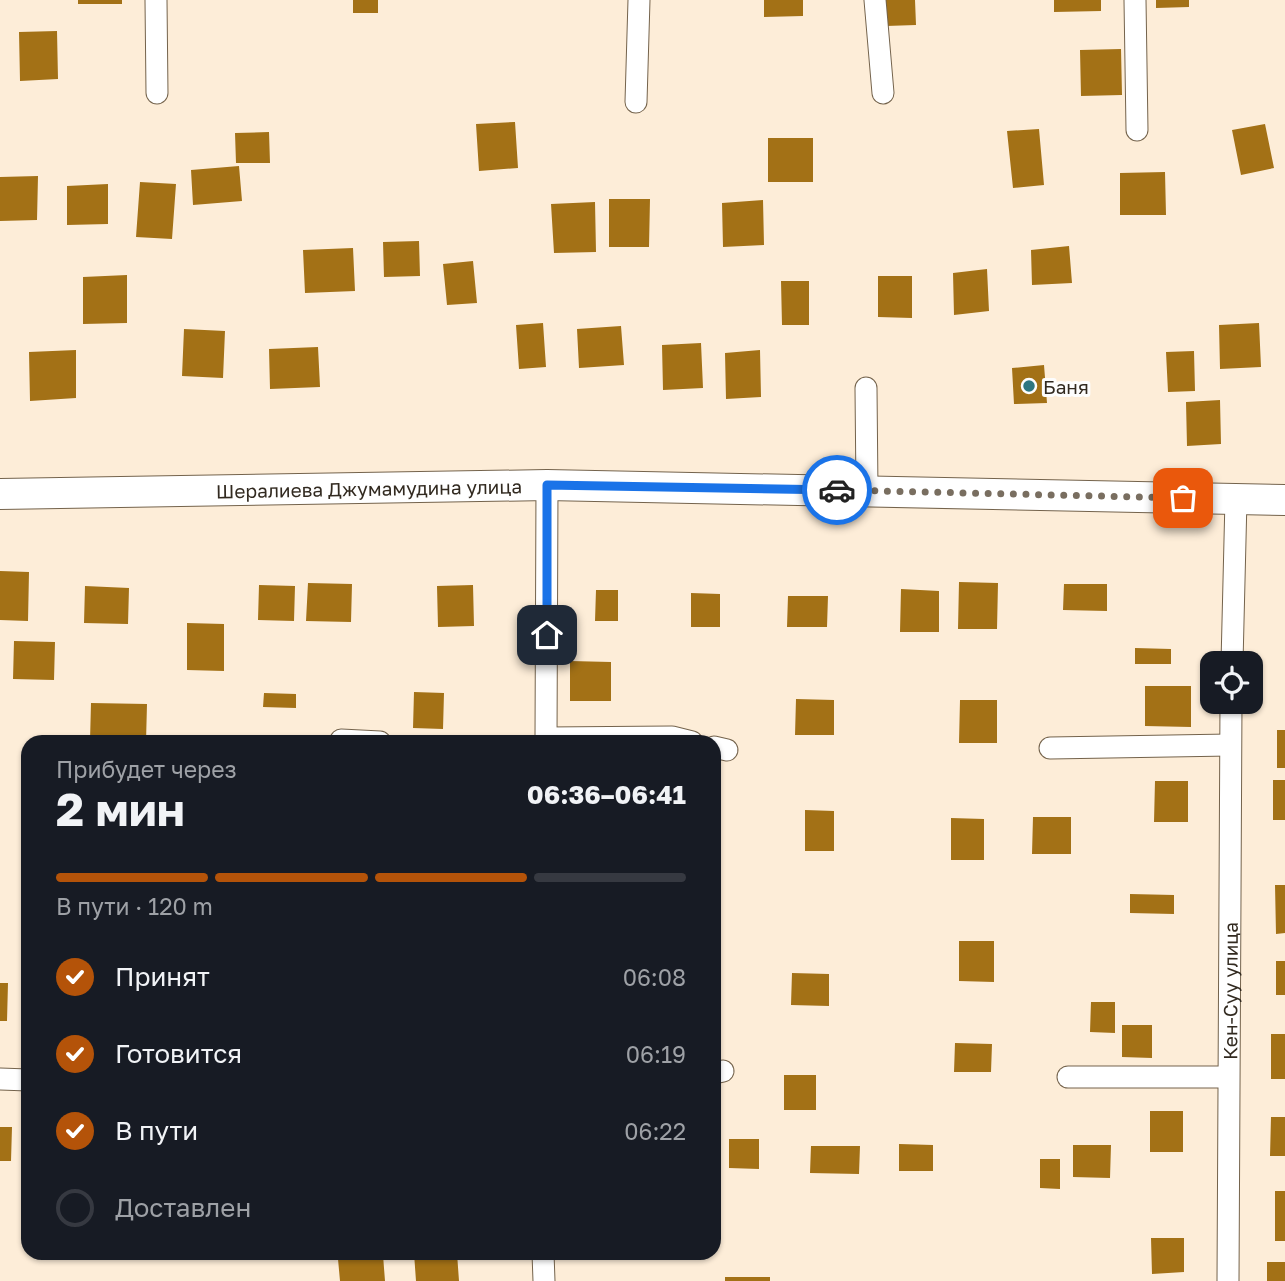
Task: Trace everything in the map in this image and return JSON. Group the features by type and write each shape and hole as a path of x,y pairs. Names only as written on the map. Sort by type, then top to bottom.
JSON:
{"street":[{"path":"156,0 157,93"},
{"path":"636,102 639,0"},
{"path":"875,0 883,93"},
{"path":"1135,0 1137,130"},
{"path":"866,388 867,491"},
{"path":"547,485 547,735"},
{"name":"Шералиева Джумамудина улица","path":"0,494 547,485 1285,500"},
{"path":"1232,651 1236,499"},
{"name":"Кен-Суу улица","path":"1227,1281 1231,714"},
{"path":"1050,748 1230,745"},
{"path":"1068,1077 1228,1077"},
{"path":"0,1079 21,1080"},
{"path":"543,1260 544,1281"}],"building":[{"path":"78,0 122,0 122,4 78,4"},
{"path":"353,0 378,0 378,13 353,13"},
{"path":"764,0 803,0 803,16 764,17"},
{"path":"884,0 915,0 916,25 886,26"},
{"path":"1054,0 1101,0 1101,11 1054,12"},
{"path":"1156,0 1189,0 1189,7 1156,8"},
{"path":"57,31 58,79 20,81 19,32"},
{"path":"1121,49 1122,95 1081,96 1080,50"},
{"path":"515,122 518,168 479,171 476,124"},
{"path":"1265,124 1274,168 1241,175 1232,130"},
{"path":"1039,129 1044,185 1013,188 1007,131"},
{"path":"269,132 270,163 236,163 235,133"},
{"path":"768,138 813,138 813,182 768,182"},
{"path":"239,166 242,201 193,205 191,170"},
{"path":"1165,172 1166,215 1120,215 1120,173"},
{"path":"38,176 37,220 0,221 0,177"},
{"path":"140,182 176,184 172,239 136,237"},
{"path":"108,184 108,224 67,225 67,186"},
{"path":"609,199 650,199 649,247 609,247"},
{"path":"763,200 764,245 723,247 722,203"},
{"path":"595,202 596,252 554,253 551,204"},
{"path":"419,241 420,276 384,277 383,242"},
{"path":"1069,246 1072,283 1032,285 1031,250"},
{"path":"353,248 355,291 305,293 303,250"},
{"path":"473,261 477,303 447,305 443,264"},
{"path":"987,269 989,311 954,315 953,273"},
{"path":"127,275 127,323 83,324 83,277"},
{"path":"878,276 912,276 912,318 878,317"},
{"path":"781,281 809,281 809,325 782,325"},
{"path":"543,323 546,367 519,369 516,325"},
{"path":"1259,323 1261,367 1220,369 1219,325"},
{"path":"621,326 624,365 579,368 577,329"},
{"path":"184,329 225,331 223,378 182,376"},
{"path":"701,343 703,388 663,390 662,345"},
{"path":"318,347 320,387 270,389 269,349"},
{"path":"76,350 76,398 30,401 29,352"},
{"path":"760,350 761,397 726,399 725,353"},
{"path":"1194,351 1195,391 1168,392 1166,352"},
{"name":"Баня","path":"1044,365 1047,403 1014,404 1012,368"},
{"path":"1220,400 1221,444 1187,446 1186,402"},
{"path":"0,571 29,572 28,621 0,620"},
{"path":"959,582 998,583 997,629 958,629"},
{"path":"308,583 352,584 351,622 306,621"},
{"path":"1064,584 1107,584 1107,611 1063,610"},
{"path":"259,585 295,586 294,621 258,620"},
{"path":"473,585 474,626 438,627 437,586"},
{"path":"85,586 129,588 128,624 84,623"},
{"path":"901,589 939,591 939,632 900,632"},
{"path":"596,590 618,590 618,621 595,621"},
{"path":"691,593 720,594 720,627 691,627"},
{"path":"788,596 828,596 827,627 787,627"},
{"path":"187,623 224,624 224,671 187,670"},
{"path":"14,641 55,642 54,680 13,679"},
{"path":"1135,648 1171,649 1171,664 1135,664"},
{"path":"570,661 611,662 611,701 570,701"},
{"path":"1145,686 1191,686 1191,727 1145,726"},
{"path":"414,692 444,693 443,729 413,728"},
{"path":"264,693 296,694 296,708 263,707"},
{"path":"796,699 834,700 834,735 795,735"},
{"path":"960,700 997,700 997,743 959,743"},
{"path":"91,703 147,704 146,735 90,735"},
{"path":"1277,730 1285,730 1285,768 1277,768"},
{"path":"1273,780 1285,780 1285,820 1273,820"},
{"path":"1155,781 1188,781 1188,822 1154,822"},
{"path":"805,810 834,811 834,851 805,851"},
{"path":"1033,817 1071,817 1071,854 1032,854"},
{"path":"951,818 984,819 984,860 951,860"},
{"path":"1275,885 1285,885 1285,933 1276,934"},
{"path":"1130,894 1174,895 1174,914 1130,913"},
{"path":"959,941 994,941 994,982 959,981"},
{"path":"1276,961 1285,961 1285,995 1276,995"},
{"path":"792,973 829,974 829,1006 791,1005"},
{"path":"0,983 8,983 7,1021 0,1021"},
{"path":"1091,1002 1115,1002 1115,1033 1090,1032"},
{"path":"1122,1025 1152,1025 1152,1058 1122,1057"},
{"path":"1271,1034 1285,1034 1285,1079 1271,1079"},
{"path":"955,1043 992,1044 991,1072 954,1072"},
{"path":"784,1075 816,1075 816,1110 784,1110"},
{"path":"1150,1111 1183,1111 1183,1152 1150,1152"},
{"path":"1271,1117 1285,1117 1285,1156 1270,1156"},
{"path":"0,1127 12,1127 11,1161 0,1161"},
{"path":"729,1139 759,1139 759,1169 729,1168"},
{"path":"899,1144 933,1145 933,1171 899,1171"},
{"path":"1073,1145 1111,1145 1110,1178 1073,1177"},
{"path":"811,1146 860,1146 859,1174 810,1173"},
{"path":"1040,1159 1060,1159 1060,1189 1040,1188"},
{"path":"1275,1191 1285,1191 1285,1241 1275,1241"},
{"path":"1151,1238 1184,1238 1184,1272 1152,1274"},
{"path":"338,1260 383,1260 385,1281 340,1281"},
{"path":"414,1260 458,1260 459,1281 416,1281"},
{"path":"1267,1262 1285,1262 1285,1281 1267,1281"},
{"path":"725,1277 770,1277 770,1281 725,1281"}],"way so far":[{"path":"837,490 1183,498"}],"place":[{"name":"Баня","path":"1029,386"}],"route":[{"path":"547,635 547,485 837,490"}]}
